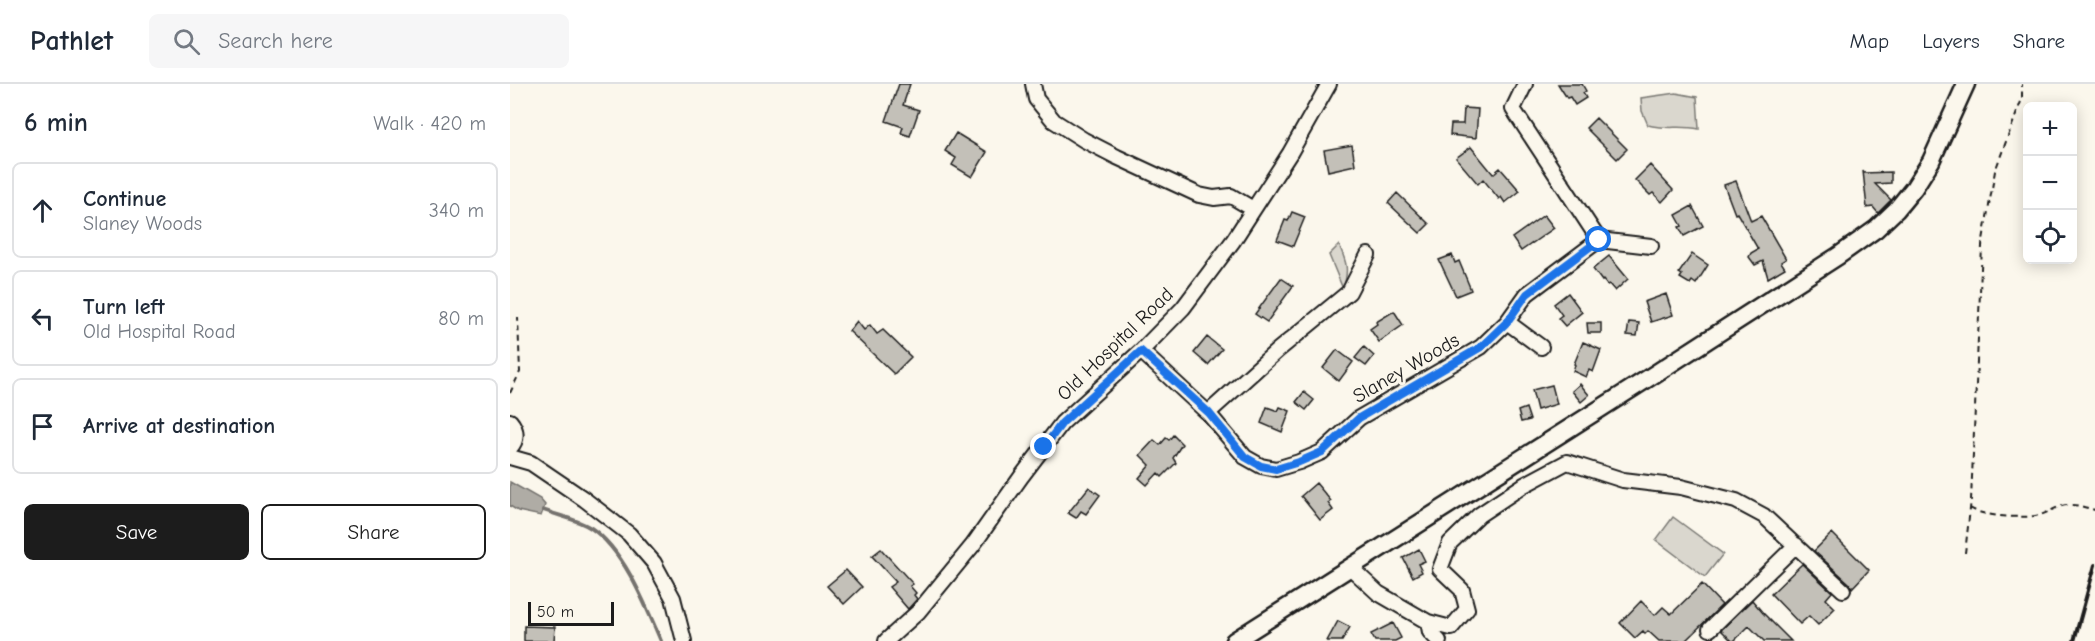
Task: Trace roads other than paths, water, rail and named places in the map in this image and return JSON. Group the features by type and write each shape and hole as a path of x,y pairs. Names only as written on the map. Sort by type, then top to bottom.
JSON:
{"main road":[{"path":"1234,641 1732,325 1876,229 1914,188 1931,161 1966,84"}],"street":[{"path":"1033,84 1036,99 1054,121 1084,140 1199,195 1214,198 1231,196 1253,208"},
{"name":"Old Hospital Road","path":"886,641 918,612 973,545 1062,423 1141,351 1183,308 1233,241 1290,153 1329,84"},
{"path":"1525,84 1513,109 1599,240 1652,246"},
{"name":"Slaney Woods","path":"1141,351 1209,413 1245,457 1261,466 1276,469 1322,452 1359,418 1481,347 1507,322 1527,294 1599,240"},
{"path":"1209,413 1278,350 1349,292 1368,255"},
{"path":"1507,322 1541,347"},
{"path":"510,421 516,430 513,443 531,463 584,498 629,534 654,563 673,598 683,635"},
{"path":"510,457 531,463"},
{"path":"1351,568 1378,593 1428,622 1452,628 1467,609 1462,590 1440,569 1450,543 1479,515 1524,484 1567,462 1623,480 1681,487 1736,501 1764,516 1843,590"},
{"path":"1710,630 1796,545"},
{"path":"1428,622 1430,632 1439,641"}],"waterway":[{"path":"543,510 586,525 614,550 633,580 661,641"}],"railway":[{"path":"2074,641 2095,565"}]}
